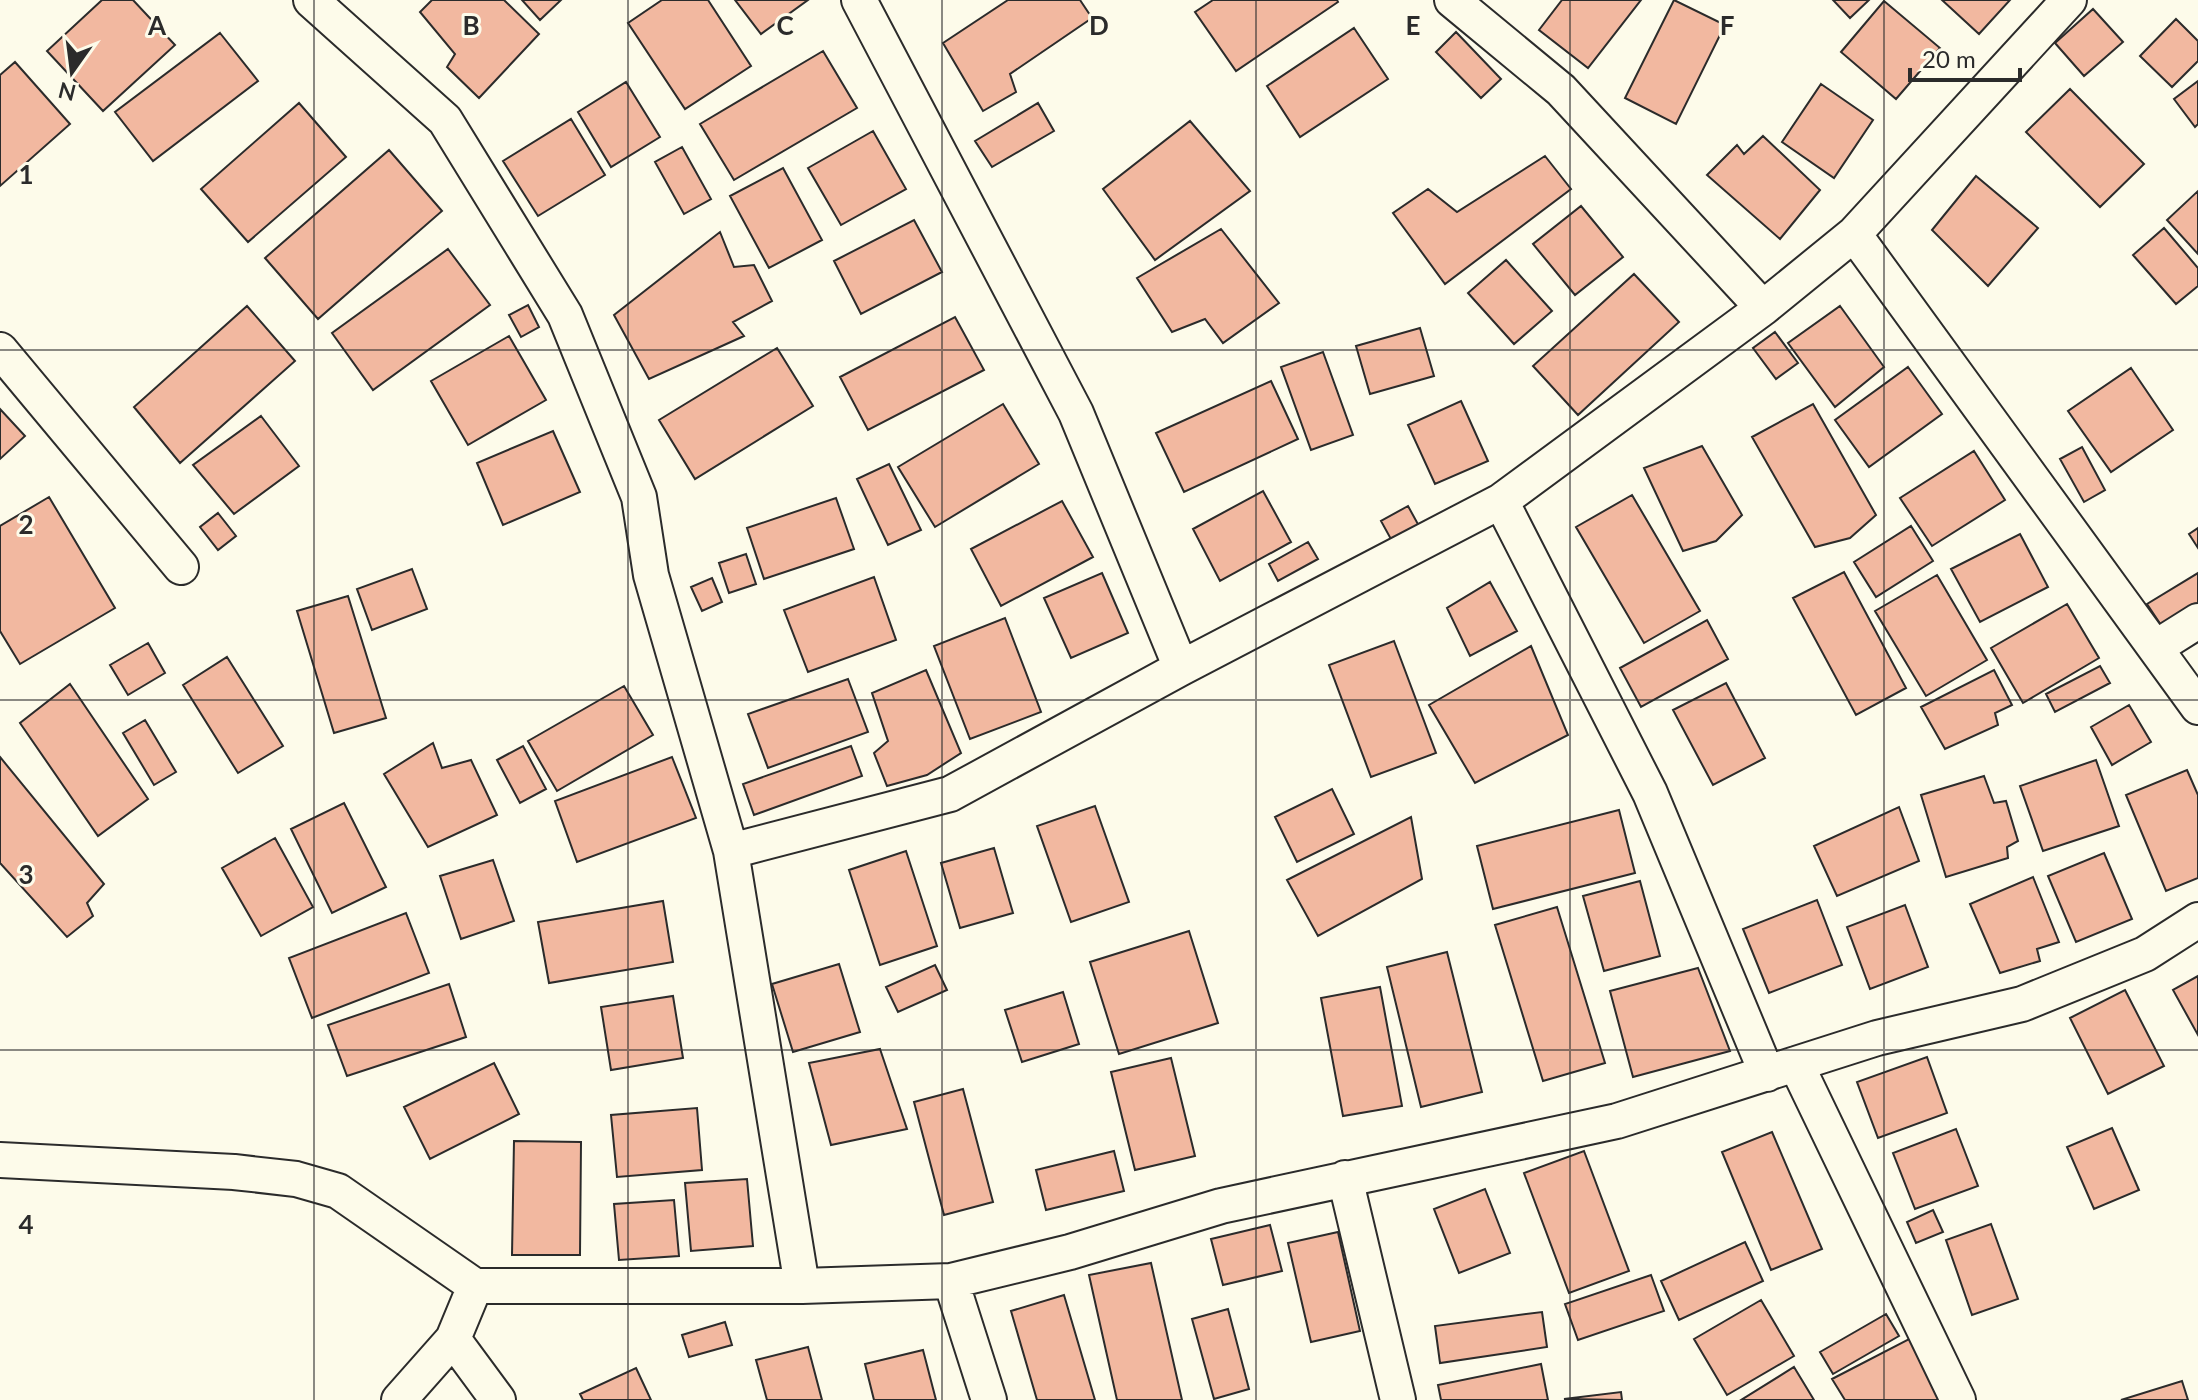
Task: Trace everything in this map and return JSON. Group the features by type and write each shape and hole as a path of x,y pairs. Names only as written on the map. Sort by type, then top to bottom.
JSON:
{"street":[{"path":"311,0 445,120 565,315 639,497 651,575 731,851 802,1286"},
{"path":"859,0 1076,413 1181,668"},
{"path":"1452,0 1561,90 1763,308"},
{"path":"731,851 950,794 1181,668 1501,501 1763,308 1854,234 2069,0"},
{"path":"1854,234 2198,707"},
{"path":"0,350 181,567"},
{"path":"1501,501 1650,793 1781,1069 1958,1400"},
{"path":"2155,648 2198,621"},
{"path":"0,1160 234,1172 296,1179 338,1191 475,1286 802,1286 951,1281 1070,1252 1221,1206 1617,1121 1877,1038 2022,1004 2145,954 2198,920"},
{"path":"1345,1178 1398,1400"},
{"path":"951,1281 989,1400"},
{"path":"399,1400 453,1339 475,1286"},
{"path":"453,1339 498,1400"}],"building":[{"path":"102,0 133,0 175,45 103,111 47,51"},
{"path":"432,0 504,0 539,34 479,98 447,67 455,54 420,12"},
{"path":"522,0 561,0 540,20"},
{"path":"662,0 708,0 751,66 685,109 628,23"},
{"path":"735,0 808,0 761,34"},
{"path":"1008,0 1080,0 1092,18 1010,74 1016,92 983,111 943,43"},
{"path":"1213,0 1338,2 1236,71 1195,12"},
{"path":"1562,0 1641,0 1588,68 1539,30"},
{"path":"1674,0 1725,25 1676,124 1625,98"},
{"path":"1833,0 1869,0 1850,18"},
{"path":"1942,0 2010,0 1979,34"},
{"path":"1884,1 1940,48 1896,99 1841,52"},
{"path":"2093,9 2123,42 2084,76 2055,43"},
{"path":"2176,19 2198,41 2198,61 2172,87 2140,56"},
{"path":"1354,28 1388,79 1300,137 1267,86"},
{"path":"1456,32 1501,79 1481,98 1436,52"},
{"path":"220,33 258,81 153,161 115,112"},
{"path":"823,51 857,108 734,180 700,124"},
{"path":"15,62 70,124 0,186 0,75"},
{"path":"2198,81 2198,124 2195,127 2174,99"},
{"path":"626,82 660,137 611,167 578,112"},
{"path":"1821,84 1873,120 1834,178 1782,142"},
{"path":"2070,89 2144,164 2100,207 2026,132"},
{"path":"299,103 346,157 248,242 201,189"},
{"path":"1038,103 1054,131 992,167 975,141"},
{"path":"571,119 605,175 538,216 503,161"},
{"path":"1190,121 1250,191 1155,260 1103,189"},
{"path":"873,131 906,189 841,225 808,168"},
{"path":"1763,136 1820,190 1780,239 1707,175 1737,145 1744,154"},
{"path":"682,147 711,199 684,214 655,162"},
{"path":"389,150 442,211 318,319 265,258"},
{"path":"1545,156 1571,189 1445,284 1393,213 1428,189 1457,212"},
{"path":"783,168 822,240 769,268 730,196"},
{"path":"1976,176 2038,228 1988,286 1932,230"},
{"path":"2198,191 2198,254 2167,220"},
{"path":"1581,206 1623,257 1575,295 1533,244"},
{"path":"914,220 942,272 861,314 834,261"},
{"path":"2164,228 2198,268 2198,286 2176,304 2133,255"},
{"path":"1221,229 1279,303 1223,343 1205,319 1172,332 1137,278"},
{"path":"720,232 734,267 754,265 772,301 733,322 744,336 649,379 614,315"},
{"path":"448,249 490,305 373,390 332,333"},
{"path":"1506,260 1552,311 1514,344 1468,293"},
{"path":"1634,274 1679,322 1578,415 1533,366"},
{"path":"528,305 539,327 521,337 509,315"},
{"path":"247,306 295,361 180,463 134,407"},
{"path":"1840,306 1884,367 1835,407 1788,343"},
{"path":"955,317 984,370 868,430 840,377"},
{"path":"1420,328 1434,376 1370,394 1356,346"},
{"path":"1775,332 1798,363 1776,379 1753,348"},
{"path":"509,336 546,400 468,445 431,381"},
{"path":"777,348 813,406 695,479 659,420"},
{"path":"1323,352 1353,435 1311,450 1281,367"},
{"path":"1908,367 1942,414 1869,467 1835,420"},
{"path":"2131,368 2173,430 2111,472 2068,411"},
{"path":"1271,381 1298,439 1184,492 1156,433"},
{"path":"1461,401 1488,461 1435,484 1408,425"},
{"path":"1003,404 1039,464 935,527 898,467"},
{"path":"1813,404 1876,515 1850,538 1815,547 1752,437"},
{"path":"0,409 25,436 0,459"},
{"path":"261,416 299,466 234,514 193,465"},
{"path":"553,431 580,492 503,525 477,463"},
{"path":"1702,446 1742,515 1716,541 1683,551 1644,468"},
{"path":"2082,447 2105,490 2084,502 2060,459"},
{"path":"1974,451 2005,500 1932,546 1900,498"},
{"path":"889,464 921,530 888,545 857,479"},
{"path":"1263,491 1291,542 1220,581 1193,529"},
{"path":"1632,495 1700,611 1644,643 1576,527"},
{"path":"49,497 115,608 20,664 0,631 0,526"},
{"path":"836,498 854,549 764,579 747,528"},
{"path":"1062,501 1093,557 1001,606 971,549"},
{"path":"1408,506 1419,526 1392,541 1381,521"},
{"path":"218,513 236,536 218,550 200,527"},
{"path":"1911,526 1933,561 1876,597 1854,562"},
{"path":"2198,528 2198,548 2189,534"},
{"path":"2020,534 2048,587 1980,622 1951,569"},
{"path":"1308,542 1318,559 1278,581 1269,564"},
{"path":"746,554 756,584 729,593 719,563"},
{"path":"412,569 427,609 372,630 357,589"},
{"path":"1844,572 1906,688 1856,715 1793,598"},
{"path":"1102,573 1128,633 1071,658 1044,598"},
{"path":"2198,573 2198,611 2165,631 2147,604"},
{"path":"1937,575 1987,660 1926,696 1875,611"},
{"path":"874,577 896,640 808,672 784,610"},
{"path":"712,578 722,602 702,611 691,587"},
{"path":"1490,582 1517,631 1470,656 1447,608"},
{"path":"348,596 386,718 334,733 297,611"},
{"path":"2067,604 2099,658 2023,703 1991,648"},
{"path":"1005,618 1041,712 970,739 934,646"},
{"path":"1707,620 1728,659 1641,707 1620,668"},
{"path":"1394,641 1436,753 1371,777 1329,665"},
{"path":"148,643 165,673 128,695 110,665"},
{"path":"1531,646 1568,735 1475,783 1429,705"},
{"path":"227,657 283,746 238,773 183,685"},
{"path":"2100,666 2110,683 2055,712 2046,694"},
{"path":"926,670 961,753 927,775 887,786 874,753 888,741 872,693"},
{"path":"1994,670 2012,705 1995,713 1998,725 1945,749 1921,707"},
{"path":"848,679 868,732 768,768 748,714"},
{"path":"1726,683 1765,758 1713,785 1673,710"},
{"path":"70,684 148,799 98,836 20,723"},
{"path":"624,686 653,735 557,791 528,741"},
{"path":"2129,705 2151,742 2112,765 2091,727"},
{"path":"145,720 176,772 154,785 123,733"},
{"path":"433,743 442,768 471,760 497,815 428,847 384,774"},
{"path":"523,746 546,789 520,803 497,760"},
{"path":"851,746 862,776 754,815 743,784"},
{"path":"0,757 104,884 87,903 93,916 67,937 0,863"},
{"path":"672,757 696,818 577,862 555,801"},
{"path":"2096,760 2119,826 2043,851 2020,786"},
{"path":"2187,770 2198,795 2198,878 2166,891 2126,795"},
{"path":"1984,776 1994,803 2006,801 2018,841 2007,847 2008,858 1946,877 1921,795"},
{"path":"1332,789 1354,834 1297,862 1275,817"},
{"path":"344,803 386,887 332,913 291,829"},
{"path":"1095,806 1129,902 1071,922 1037,826"},
{"path":"1899,807 1919,861 1837,896 1814,846"},
{"path":"1619,810 1635,873 1493,909 1477,846"},
{"path":"1411,817 1422,879 1318,936 1287,880"},
{"path":"275,838 313,907 261,936 222,868"},
{"path":"994,848 1013,913 960,928 941,863"},
{"path":"906,851 937,946 880,965 849,870"},
{"path":"2104,853 2132,919 2076,942 2048,876"},
{"path":"493,860 514,921 461,939 440,876"},
{"path":"2033,877 2059,942 2037,949 2040,961 2000,973 1970,904"},
{"path":"1640,881 1660,956 1604,971 1583,896"},
{"path":"1817,900 1842,965 1769,993 1743,929"},
{"path":"663,901 673,962 549,983 538,922"},
{"path":"1905,905 1928,967 1870,989 1847,927"},
{"path":"1557,907 1605,1063 1543,1081 1495,925"},
{"path":"406,913 429,973 312,1018 289,958"},
{"path":"1189,931 1218,1023 1119,1054 1090,962"},
{"path":"1447,952 1482,1092 1421,1107 1387,967"},
{"path":"839,964 860,1032 793,1052 772,984"},
{"path":"935,965 947,990 898,1012 886,987"},
{"path":"1698,968 1730,1051 1633,1077 1610,991"},
{"path":"2198,976 2198,1035 2173,990"},
{"path":"449,984 466,1037 347,1076 328,1025"},
{"path":"1380,987 1402,1106 1343,1116 1321,998"},
{"path":"2125,990 2164,1066 2108,1094 2070,1018"},
{"path":"1063,992 1079,1044 1022,1062 1005,1010"},
{"path":"673,996 683,1058 611,1070 601,1007"},
{"path":"880,1049 907,1129 831,1145 809,1063"},
{"path":"1927,1057 1947,1113 1878,1138 1857,1082"},
{"path":"1171,1058 1195,1156 1135,1170 1111,1072"},
{"path":"494,1063 519,1114 430,1159 404,1107"},
{"path":"963,1089 993,1202 944,1215 914,1102"},
{"path":"697,1108 702,1170 617,1177 611,1115"},
{"path":"2112,1128 2139,1190 2094,1209 2067,1147"},
{"path":"1956,1129 1978,1186 1915,1209 1893,1153"},
{"path":"1772,1132 1822,1249 1771,1270 1722,1152"},
{"path":"514,1141 581,1142 580,1255 512,1255"},
{"path":"1114,1151 1124,1191 1046,1210 1036,1170"},
{"path":"1584,1151 1629,1271 1569,1293 1524,1173"},
{"path":"747,1179 753,1246 691,1251 685,1183"},
{"path":"1485,1189 1510,1253 1459,1273 1434,1209"},
{"path":"674,1200 679,1256 619,1260 614,1204"},
{"path":"1933,1210 1943,1232 1916,1243 1907,1222"},
{"path":"1991,1224 2018,1299 1972,1315 1946,1240"},
{"path":"1270,1225 1282,1271 1223,1285 1211,1239"},
{"path":"1338,1232 1360,1331 1311,1342 1288,1243"},
{"path":"1745,1242 1763,1281 1679,1320 1661,1281"},
{"path":"1151,1263 1182,1400 1117,1400 1089,1275"},
{"path":"1651,1275 1664,1311 1578,1340 1565,1304"},
{"path":"1064,1295 1095,1400 1037,1400 1011,1311"},
{"path":"1761,1300 1794,1356 1727,1395 1694,1339"},
{"path":"1228,1309 1249,1389 1214,1399 1192,1319"},
{"path":"1542,1312 1547,1347 1440,1363 1435,1326"},
{"path":"1886,1314 1899,1336 1833,1374 1820,1352"},
{"path":"725,1322 732,1345 689,1357 682,1335"},
{"path":"1911,1338 1939,1400 1845,1400 1832,1379"},
{"path":"808,1347 822,1400 767,1400 756,1360"},
{"path":"923,1350 936,1400 874,1400 865,1364"},
{"path":"1541,1364 1548,1400 1441,1400 1438,1385"},
{"path":"1794,1367 1814,1400 1741,1400"},
{"path":"636,1368 651,1400 583,1400 580,1394"},
{"path":"2182,1381 2188,1400 2121,1400"},
{"path":"1621,1392 1622,1400 1564,1399"}]}
